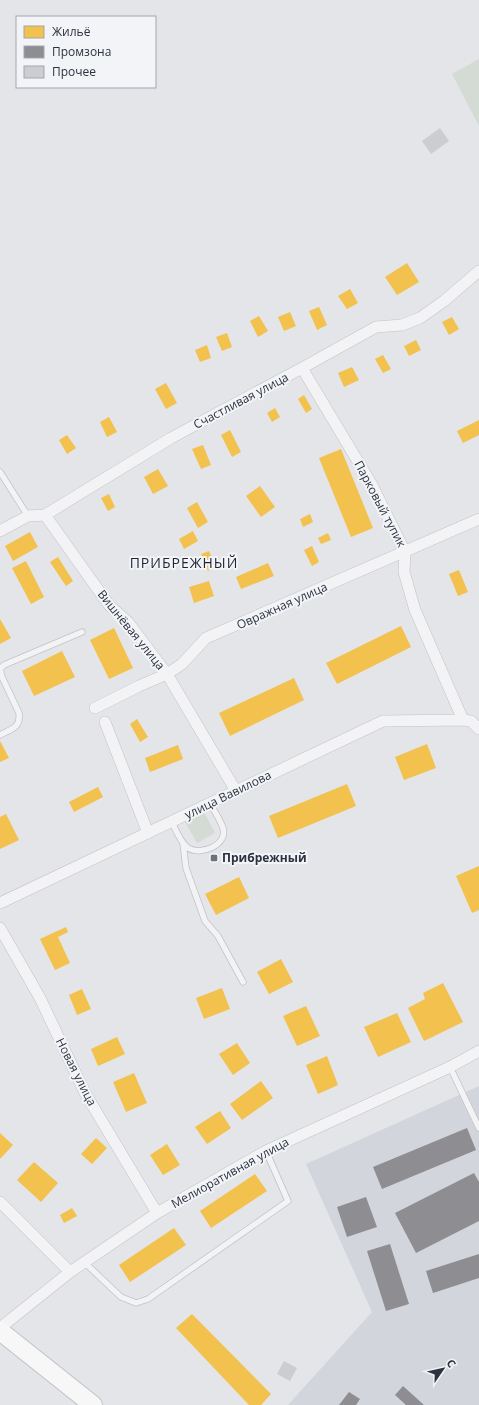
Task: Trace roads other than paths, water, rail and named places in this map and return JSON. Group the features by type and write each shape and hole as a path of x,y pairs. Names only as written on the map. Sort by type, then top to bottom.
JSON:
{"main road":[{"path":"0,1331 93,1405"}],"street":[{"name":"Счастливая улица","path":"0,531 28,516 45,515 171,438 376,327 402,325 420,318 444,301 479,271"},
{"name":"Парковый тупик","path":"302,368 372,485 405,552 404,572 415,610 471,720 479,729"},
{"name":"Вишнёвая улица","path":"45,515 109,605 128,622 167,674 236,790"},
{"name":"Овражная улица","path":"95,708 167,674 182,664 206,638 479,519"},
{"name":"улица Вавилова","path":"0,903 383,721 471,720"},
{"path":"106,722 148,833"},
{"name":"Новая улица","path":"0,928 40,998 85,1093 157,1213"},
{"name":"Мелиоративная улица","path":"0,1328 70,1272 157,1213 266,1151 450,1067 479,1051"},
{"path":"0,1202 70,1272"}],"lane":[{"path":"0,472 28,516"},
{"path":"0,735 17,726 20,720 19,713 2,677 0,669 4,665 82,632"},
{"path":"172,822 183,843 188,848 198,851 211,848 220,841 223,835 223,828 210,803"},
{"path":"183,843 186,868 205,921 218,936 243,982"},
{"path":"450,1067 479,1128"},
{"path":"84,1262 120,1297 136,1303 148,1299 288,1202 266,1151"}],"place":[{"name":"Прибрежный","path":"214,858"}],"district":[{"name":"ПРИБРЕЖНЫЙ","path":"184,563"}]}
